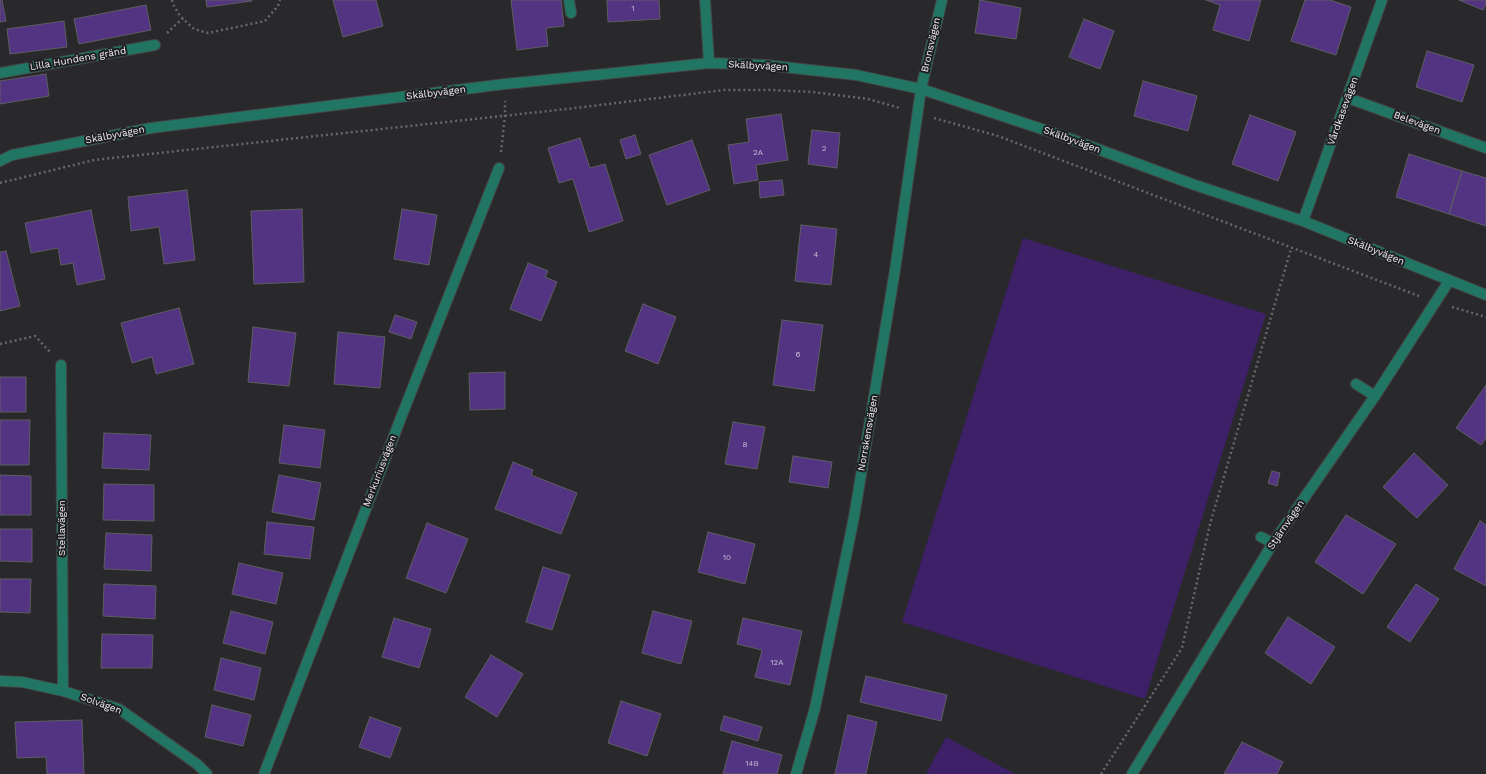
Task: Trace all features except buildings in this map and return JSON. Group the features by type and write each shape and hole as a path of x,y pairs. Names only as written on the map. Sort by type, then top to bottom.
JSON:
{"street":[{"path":"569,0 571,13"},
{"path":"705,0 709,63"},
{"name":"Bronsvägen","path":"921,89 942,0"},
{"name":"Vårdkasevägen","path":"1303,221 1382,0"},
{"name":"Lilla Hundens gränd","path":"0,73 155,45"},
{"name":"Skälbyvägen","path":"0,161 12,155 151,128 505,84 709,63 766,65 856,75 921,89 1057,134 1192,184 1303,221 1486,295"},
{"name":"Norrskensvägen","path":"796,774 816,708 854,517 895,270 921,89"},
{"name":"Belevägen","path":"1348,98 1486,148"},
{"name":"Merkuriusvägen","path":"264,774 405,407 499,168"},
{"name":"Stjärnvägen","path":"1132,774 1273,543 1375,396 1449,281"},
{"name":"Stellavägen","path":"61,365 63,691"},
{"path":"1356,384 1375,396"},
{"path":"1261,537 1273,543"},
{"name":"Solvägen","path":"0,681 22,682 63,691 119,709 197,764 207,774"}],"path":[{"path":"172,0 182,18 194,29 208,33 265,21 278,6 280,0"},
{"path":"155,45 182,18"},
{"path":"499,168 505,116 505,84"},
{"path":"0,182 94,160 505,116 724,90 813,92 868,99 998,136 1408,293 1486,317"},
{"path":"1101,774 1182,648 1210,524 1291,249"},
{"path":"0,344 35,336 61,365"}],"shaded area":[{"path":"1023,238 1266,314 1145,699 902,622"},
{"path":"946,737 1015,774 926,774"}]}
